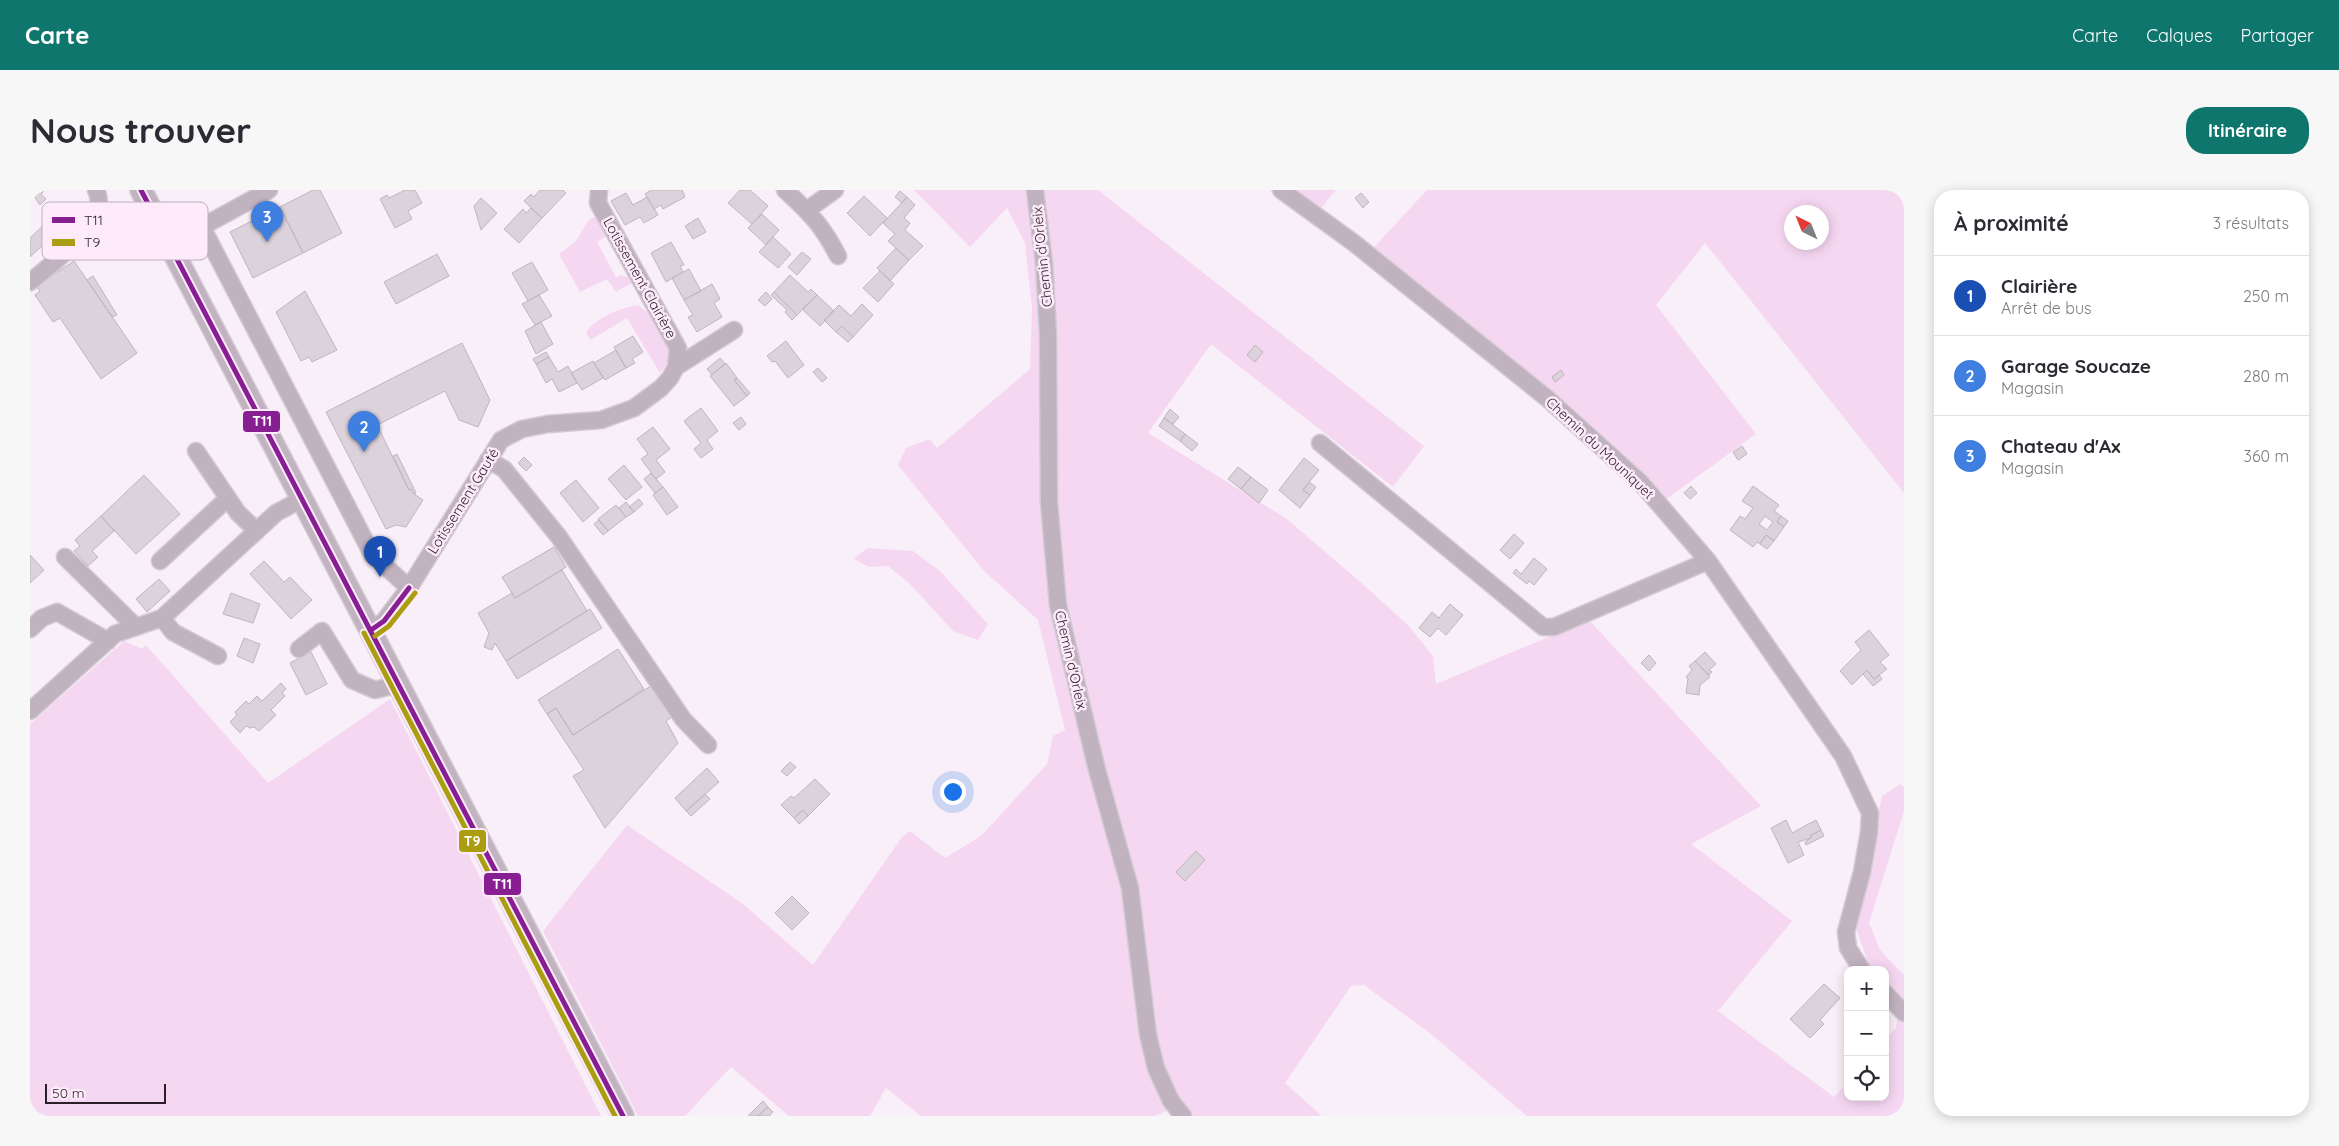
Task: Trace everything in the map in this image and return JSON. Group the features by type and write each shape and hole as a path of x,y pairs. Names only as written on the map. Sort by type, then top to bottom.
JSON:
{"main road":[{"path":"141,190 147,202"},
{"path":"177,260 372,630 623,1116"}],"street":[{"path":"208,224 269,190"},
{"name":"Lotissement Clairière","path":"599,190 597,193 598,203 678,348 676,367"},
{"path":"785,190 807,210 825,231 838,256"},
{"path":"807,210 835,190"},
{"name":"Chemin d'Orleix","path":"1035,190 1045,280 1048,334 1048,502 1058,605 1096,766 1130,888 1148,1035 1156,1068 1171,1101 1183,1116"},
{"name":"Chemin du Mouniquet","path":"1281,190 1354,243 1548,399 1640,482 1708,561 1842,756 1870,813 1870,832 1862,872 1846,932 1848,948 1859,966"},
{"path":"208,239 372,554 409,588"},
{"path":"30,282 56,260"},
{"name":"Lotissement Gauté","path":"372,630 384,621 409,588 501,440 522,430 548,424 601,420 634,408 661,388 670,378 676,367 734,330"},
{"path":"1320,443 1544,627 1554,627 1708,561"},
{"path":"196,451 238,513 256,531"},
{"path":"488,460 504,469 559,537 683,719 708,745"},
{"path":"160,561 228,498"},
{"path":"30,710 115,634 162,618 276,513 302,499"},
{"path":"65,557 136,627"},
{"path":"30,629 42,618 57,612 108,641"},
{"path":"162,618 173,632 218,656"},
{"path":"299,649 322,630 352,680 376,690 400,684"},
{"path":"1889,997 1904,1012"}],"shaded area":[{"path":"914,190 1098,190 1424,446 1393,487 1211,344 1148,433 1287,519 1358,580 1408,625 1433,656 1436,684 1589,620 1761,806 1691,844 1792,921 1718,1011 1834,1097 1844,1086 1844,1101 1889,1101 1889,1036 1896,1028 1899,1004 1889,990 1889,966 1870,966 1854,923 1882,796 1900,784 1904,787 1904,811 1869,923 1880,950 1904,975 1904,1116 1527,1116 1431,1034 1364,985 1351,986 1285,1083 1321,1115 1319,1116 1172,1116 1168,1110 1155,1116 921,1116 886,1088 870,1116 789,1116 731,1067 685,1116 638,1116 543,931 627,825 743,904 813,965 902,837 910,831 945,858 981,836 1047,764 1053,736 1065,730 1038,620 983,570 898,465 906,448 930,439 937,448 1030,369 1032,309 1025,243 1007,208 970,247"},
{"path":"1269,190 1336,190 1310,221"},
{"path":"1427,190 1904,190 1904,493 1705,243 1656,305 1756,434 1654,508 1578,431 1363,259"},
{"path":"595,216 607,236 597,242 616,277 621,275 629,278 632,283 616,292 607,279 580,292 559,254 576,241 588,221"},
{"path":"638,305 658,327 669,349 668,360 660,373 627,318 590,340 586,332 596,322 609,314"},
{"path":"867,548 913,551 940,571 988,624 978,640 953,631 909,583 888,566 869,567 854,559"},
{"path":"124,641 142,649 146,645 268,783 390,699 601,1116 30,1116 30,724"}],"building":[{"path":"30,190 45,190 41,194 46,199 40,205"},
{"path":"313,190 320,190 342,233 303,253 280,207"},
{"path":"405,190 415,190 422,203 408,211 412,219 395,228 380,199 387,195 389,198"},
{"path":"540,190 563,190 566,193 542,218 524,201 531,194 534,197"},
{"path":"651,190 682,190 685,197 663,209 661,205 654,209 645,194"},
{"path":"740,190 750,190 768,206 752,224 728,203"},
{"path":"900,191 907,197 902,203 895,197"},
{"path":"626,193 633,205 647,197 658,215 644,223 640,217 625,225 611,201"},
{"path":"1361,193 1369,202 1363,208 1355,198"},
{"path":"864,196 887,218 870,236 847,213"},
{"path":"907,197 915,205 904,218 910,223 905,230 923,246 909,260 888,241 895,234 883,223"},
{"path":"481,198 497,213 481,230 474,206"},
{"path":"280,207 303,253 253,278 230,232"},
{"path":"531,208 542,218 519,243 504,229 523,209 526,213"},
{"path":"762,214 779,230 766,245 748,228"},
{"path":"698,218 706,232 693,239 685,226"},
{"path":"42,227 42,246 30,257 30,238"},
{"path":"773,237 791,254 778,268 759,252"},
{"path":"671,242 684,265 680,266 683,272 666,282 651,253"},
{"path":"896,248 909,260 890,281 877,268"},
{"path":"802,252 811,259 797,275 788,267"},
{"path":"437,254 449,276 396,304 384,282"},
{"path":"74,261 137,353 101,379 60,318 53,322 35,295 40,291 36,286"},
{"path":"532,262 548,290 528,301 512,273"},
{"path":"689,269 701,291 684,300 672,278"},
{"path":"880,271 894,284 878,302 863,288"},
{"path":"790,275 808,292 811,289 817,295 797,315 774,292"},
{"path":"93,276 117,315 112,317 87,280"},
{"path":"712,284 720,299 714,303 722,317 697,332 688,317 693,315 684,300"},
{"path":"305,291 337,350 312,362 309,357 301,361 276,312"},
{"path":"766,292 772,299 765,306 758,300"},
{"path":"774,292 797,315 792,320 785,312 787,310 771,295"},
{"path":"539,295 552,316 535,325 522,304"},
{"path":"817,295 834,311 820,326 802,309"},
{"path":"862,304 873,315 853,337 842,326 836,332 824,320 839,305 851,316"},
{"path":"541,322 553,344 536,354 525,331"},
{"path":"842,326 853,337 848,342 836,332"},
{"path":"633,336 643,352 632,359 635,363 626,368 614,347"},
{"path":"786,341 804,365 788,378 775,361 772,362 767,356"},
{"path":"462,343 490,400 478,427 459,420 445,391 377,425 409,490 411,489 414,494 423,500 406,527 396,525 386,529 326,412"},
{"path":"1255,345 1263,352 1255,362 1247,355"},
{"path":"616,350 626,368 605,380 594,363"},
{"path":"546,352 549,357 536,364 533,359"},
{"path":"549,357 558,372 568,366 577,383 559,392 552,379 546,383 536,364"},
{"path":"720,358 725,364 712,375 707,369"},
{"path":"593,361 603,378 582,390 571,373"},
{"path":"726,363 737,378 734,380 747,396 734,406 710,376"},
{"path":"818,368 827,378 822,382 813,372"},
{"path":"1561,370 1564,375 1555,382 1552,377"},
{"path":"737,378 750,393 747,396 734,380"},
{"path":"701,408 718,431 707,440 713,449 701,458 694,449 701,443 684,421"},
{"path":"1170,409 1179,417 1173,424 1164,418"},
{"path":"741,417 746,424 739,430 733,423"},
{"path":"1164,418 1185,434 1180,441 1159,426"},
{"path":"653,427 670,449 656,460 665,472 656,479 641,459 648,454 637,439"},
{"path":"1185,434 1198,444 1192,451 1180,441"},
{"path":"1742,446 1747,454 1738,460 1733,452"},
{"path":"397,454 416,493 414,494 411,489 409,490 393,456"},
{"path":"524,457 532,465 526,471 518,463"},
{"path":"1304,458 1319,470 1303,490 1310,495 1300,508 1279,490"},
{"path":"624,465 642,487 626,500 608,479"},
{"path":"1238,467 1251,477 1241,489 1228,479"},
{"path":"651,473 663,487 655,493 644,479"},
{"path":"144,475 180,514 136,554 101,516"},
{"path":"1251,477 1268,490 1259,503 1241,489"},
{"path":"576,480 599,508 583,522 560,493"},
{"path":"1309,482 1316,487 1310,495 1303,490"},
{"path":"1691,486 1697,493 1690,499 1684,493"},
{"path":"1753,486 1779,505 1774,511 1781,516 1777,522 1784,527 1774,541 1766,535 1760,544 1757,542 1753,547 1730,530 1740,516 1745,519 1753,508 1742,501","holes":["1765,516 1773,522 1767,530 1759,524"]},
{"path":"663,487 678,507 667,515 653,495"},
{"path":"639,499 643,504 634,512 629,507"},
{"path":"626,502 634,512 626,517 619,508"},
{"path":"616,505 626,517 608,531 598,519"},
{"path":"101,516 114,531 92,551 98,557 88,566 74,551 80,546 75,540"},
{"path":"1781,516 1788,521 1784,527 1777,522"},
{"path":"599,520 608,531 603,535 594,524"},
{"path":"1514,534 1524,543 1510,559 1500,550"},
{"path":"1766,535 1774,541 1767,549 1760,544"},
{"path":"554,547 566,567 515,598 502,577"},
{"path":"30,555 44,570 30,583"},
{"path":"1534,558 1547,569 1534,585 1529,581 1527,584 1513,573 1516,569 1521,574"},
{"path":"264,561 284,582 290,577 312,600 291,619 250,574"},
{"path":"562,570 587,611 506,661 495,643 492,650 484,647 489,633 478,613 512,593 515,598"},
{"path":"159,579 170,591 147,612 136,599"},
{"path":"231,593 260,604 253,623 223,614"},
{"path":"1450,604 1463,615 1446,635 1438,628 1430,637 1419,628 1432,612 1439,618"},
{"path":"590,609 602,628 517,679 506,661"},
{"path":"1869,630 1889,655 1880,662 1887,669 1874,679 1867,670 1852,685 1840,671 1861,650 1855,642"},
{"path":"244,638 260,644 253,663 237,656"},
{"path":"618,649 644,689 573,735 556,708 547,714 538,700"},
{"path":"311,652 327,684 306,695 290,663"},
{"path":"1705,652 1716,664 1709,670 1712,672 1709,675 1695,661"},
{"path":"1649,655 1656,663 1649,671 1641,663"},
{"path":"1695,661 1710,677 1700,685 1699,695 1686,693 1688,679 1686,677 1692,670 1689,666"},
{"path":"1867,670 1874,679 1879,675 1882,679 1873,686 1863,674"},
{"path":"281,683 286,689 282,693 285,696 271,710 276,715 259,731 254,727 246,726 240,733 230,722 237,715 235,712 246,701 249,704 257,696 262,701"},
{"path":"654,684 672,717 666,721 678,743 605,828 573,776 584,770 547,714 556,708 573,735"},
{"path":"790,762 796,767 787,776 781,771"},
{"path":"707,768 719,782 686,811 675,798"},
{"path":"815,779 830,794 808,816 803,810 794,818 781,805 791,796 794,798"},
{"path":"705,794 710,799 691,816 686,811"},
{"path":"803,810 808,816 799,824 794,818"},
{"path":"1786,820 1792,833 1816,820 1821,830 1810,836 1811,838 1798,842 1804,855 1788,863 1771,828"},
{"path":"1821,830 1824,836 1806,845 1805,842 1811,838 1810,836"},
{"path":"1196,851 1205,860 1185,881 1176,872"},
{"path":"792,896 809,913 792,930 775,913"},
{"path":"1824,984 1840,998 1820,1020 1824,1024 1810,1038 1790,1019"},
{"path":"763,1101 768,1107 758,1116 748,1116"},
{"path":"768,1107 773,1112 769,1116 758,1116"}],"transit line":[{"name":"T11","path":"141,190 147,202"},
{"name":"T11","path":"177,260 623,1116"},
{"name":"T11","path":"371,630 384,621 409,588"},
{"name":"T9","path":"375,636 389,626 415,593"},
{"name":"T9","path":"364,633 615,1116"}],"place":[{"name":"Chateau d'Ax","path":"267,242"},
{"name":"Garage Soucaze","path":"364,452"},
{"name":"Clairière","path":"380,577"}]}
